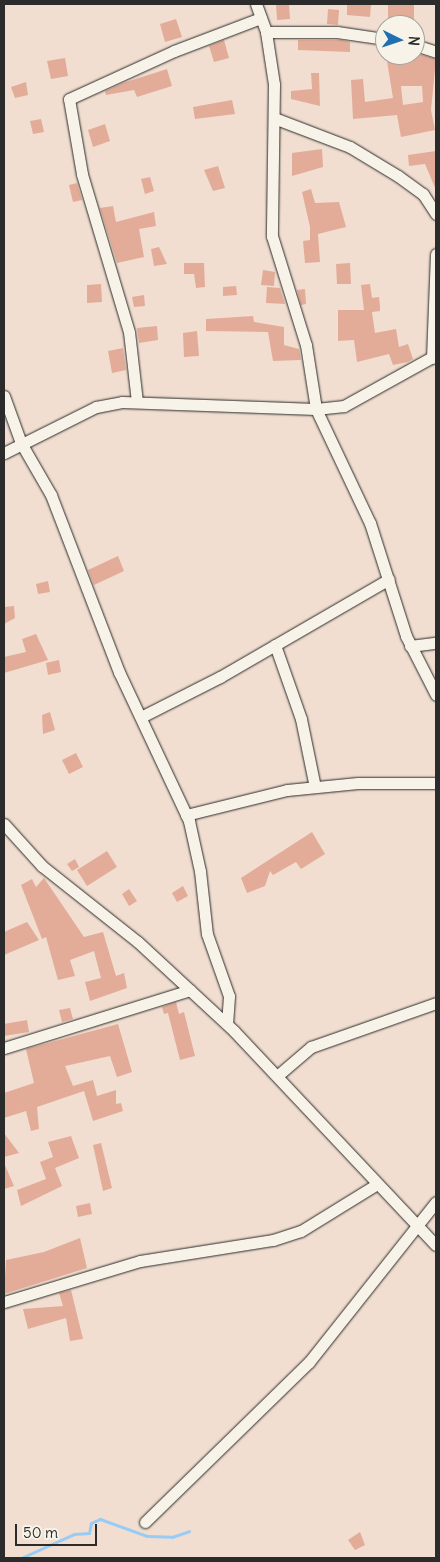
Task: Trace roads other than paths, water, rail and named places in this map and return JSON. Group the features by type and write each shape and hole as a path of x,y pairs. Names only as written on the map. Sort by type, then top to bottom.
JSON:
{"street":[{"path":"256,4 266,32 274,118 272,236 306,345 316,409 370,524 390,579 410,646 436,695"},
{"path":"137,402 129,332 82,174 69,99 174,50 261,18"},
{"path":"266,32 329,31 375,38"},
{"path":"274,118 350,147 398,176 423,194 436,214"},
{"path":"4,453 20,443 96,407 137,402 316,409 344,406 434,357 436,254"},
{"path":"4,396 20,443 51,495 141,717 186,814 200,871 207,934 229,996 227,1024"},
{"path":"141,717 275,645 390,579"},
{"path":"410,646 436,643"},
{"path":"275,645 301,719 315,787"},
{"path":"186,814 315,787 436,783"},
{"path":"4,824 42,866 190,990 227,1024 378,1184 421,1226 436,1245"},
{"path":"4,1048 190,990"},
{"path":"277,1076 311,1047 436,1003"},
{"path":"4,1302 140,1261 282,1237 301,1231 378,1184"},
{"path":"145,1522 309,1362 421,1226 436,1202"}],"waterway":[{"path":"21,1558 74,1534 89,1533 91,1523 100,1519 147,1536 172,1537 189,1531"}]}
